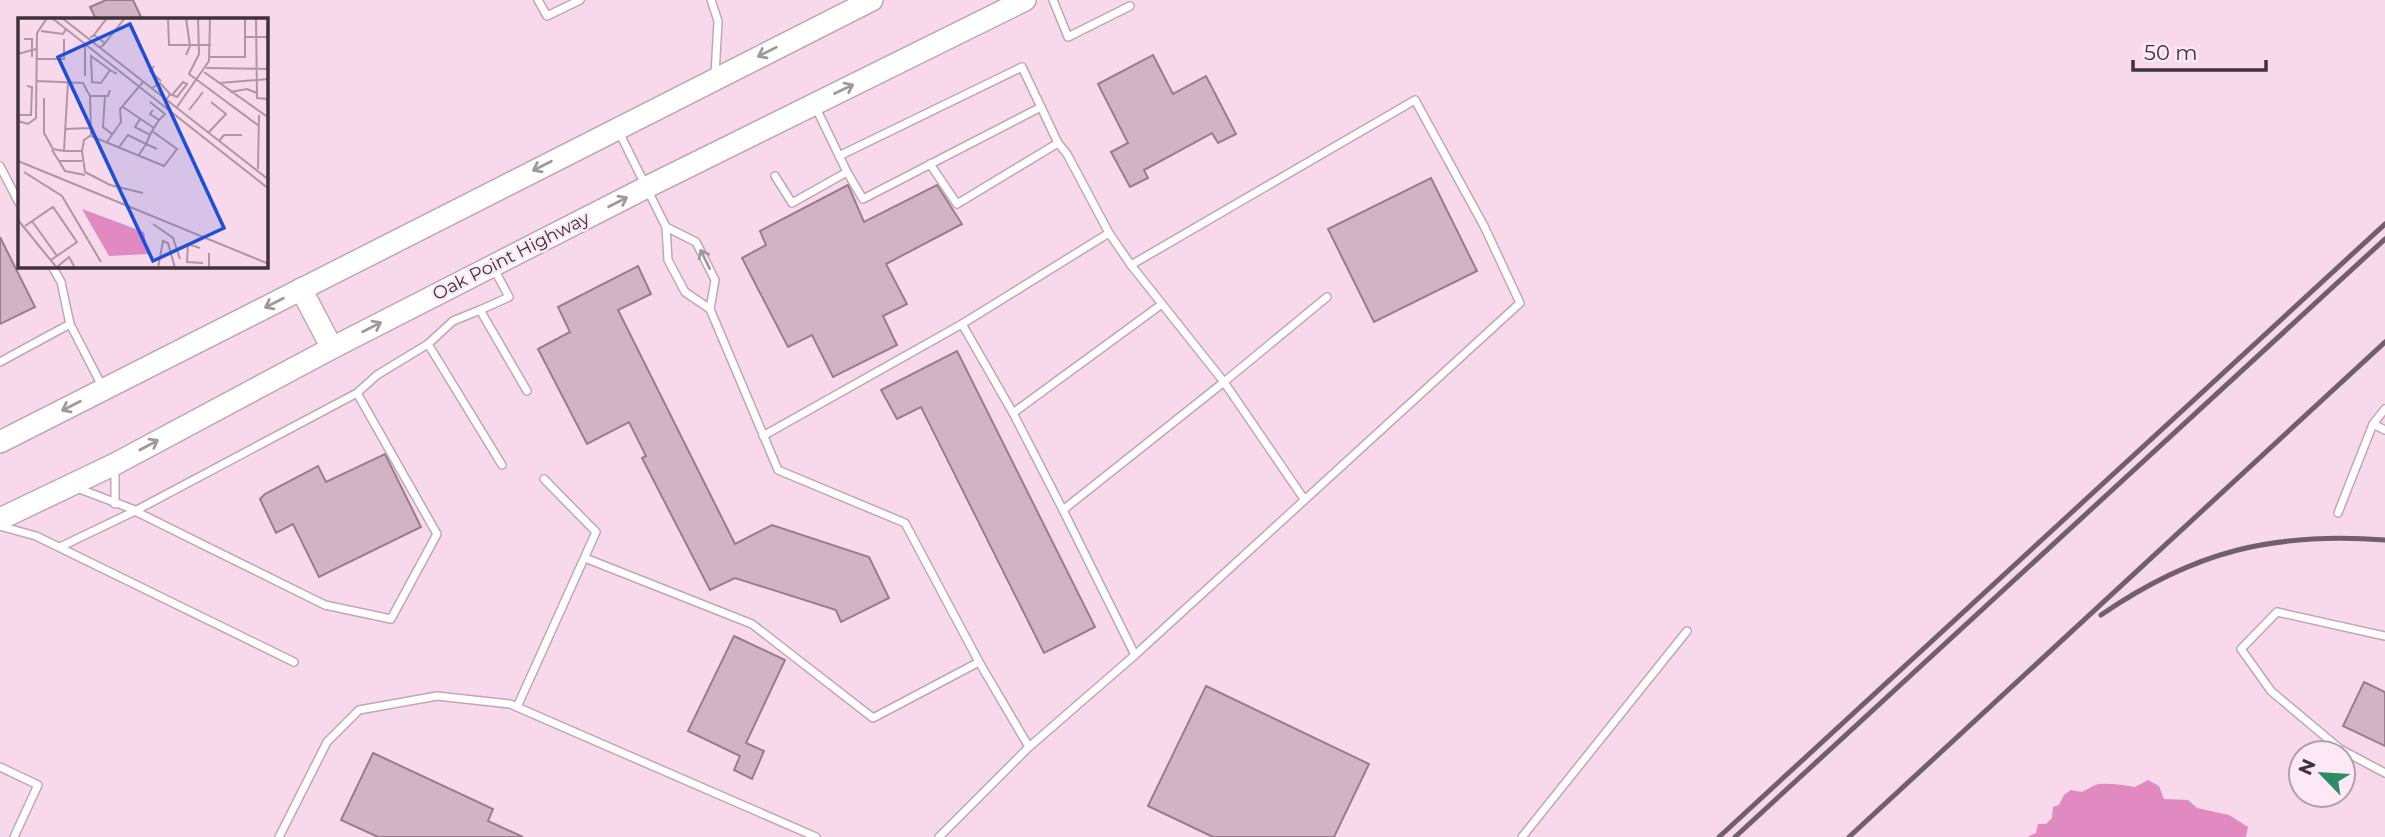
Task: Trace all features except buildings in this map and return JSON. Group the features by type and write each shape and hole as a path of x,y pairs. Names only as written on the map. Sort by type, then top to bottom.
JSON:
{"main road":[{"path":"0,442 872,0"},
{"name":"Oak Point Highway","path":"0,519 115,464 332,348 645,188 1025,0"},
{"path":"301,289 332,348"}],"lane":[{"path":"538,0 547,16 580,0"},
{"path":"711,0 718,21 715,79"},
{"path":"1053,0 1069,37 1130,6"},
{"path":"839,156 1022,67 1058,143 1067,154 1109,233 1131,265 1224,382 1304,499"},
{"path":"939,837 1029,747 1135,654 1520,303 1484,226 1415,100 1131,265"},
{"path":"814,104 863,199 1041,107"},
{"path":"617,129 666,226 668,260 685,292 710,309"},
{"path":"930,164 957,204 1058,143"},
{"path":"0,166 18,201"},
{"path":"775,176 792,203 847,172"},
{"path":"666,226 696,242 715,281 710,309 778,470 905,523 979,662 1029,747"},
{"path":"763,436 961,324 1109,233"},
{"path":"60,547 357,393 377,375 428,344 453,321 509,297 492,266"},
{"path":"53,268 61,282 70,324 104,390"},
{"path":"1063,510 1327,297"},
{"path":"1013,413 1162,304"},
{"path":"480,310 527,391"},
{"path":"0,362 70,324"},
{"path":"961,324 1013,413 1135,654"},
{"path":"428,344 502,465"},
{"path":"69,485 135,510 325,605 391,619 437,534 357,393"},
{"path":"2338,513 2372,424 2385,409"},
{"path":"2372,424 2385,430"},
{"path":"115,464 115,504"},
{"path":"517,707 596,532 544,480"},
{"path":"0,526 36,536 60,547 295,662"},
{"path":"584,558 752,624 873,718 979,662"},
{"path":"2385,636 2277,612 2241,649 2271,691 2340,749 2385,774"},
{"path":"1522,837 1687,631"},
{"path":"279,837 327,742 359,710 437,695 510,704 816,837"},
{"path":"0,767 38,785 14,837"}],"shaded area":[{"path":"2148,780 2159,786 2164,799 2188,800 2197,808 2229,815 2248,827 2246,837 2027,837 2036,833 2038,824 2046,824 2052,818 2053,807 2059,805 2064,795 2071,790 2082,792 2099,784 2135,787"}],"railway":[{"path":"1719,837 2385,224"},
{"path":"1735,837 2385,239"},
{"path":"1849,837 2385,342"},
{"path":"2101,615 2169,575 2236,550 2306,539 2385,540"}]}
